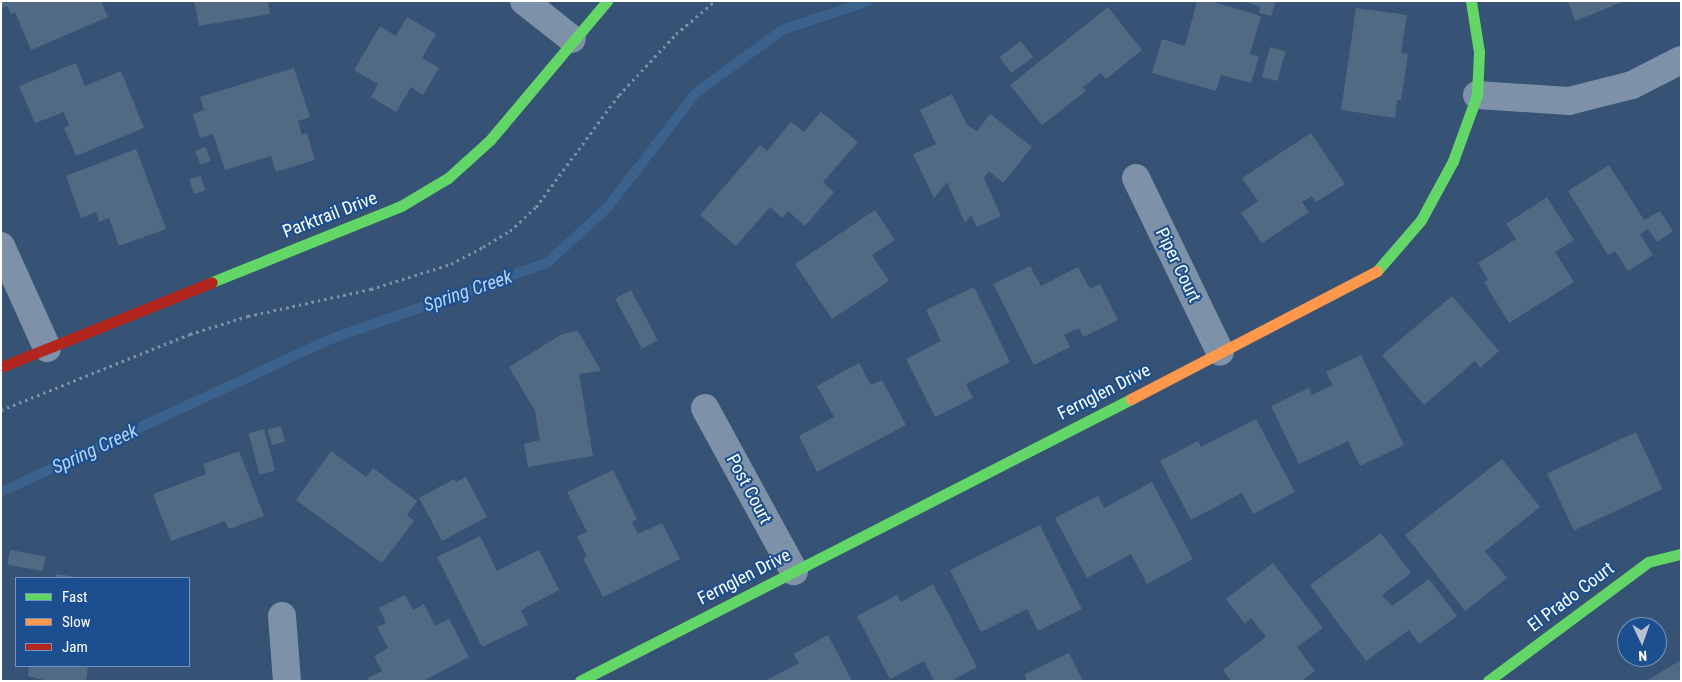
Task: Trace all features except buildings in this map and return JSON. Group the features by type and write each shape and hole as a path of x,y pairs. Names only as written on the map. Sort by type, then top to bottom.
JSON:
{"street":[{"path":"524,1 572,40"},
{"name":"Parktrail Drive","path":"1,367 401,206 448,178 490,140 572,40 607,1"},
{"name":"Fernglen Drive","path":"580,681 1220,352 1317,307 1373,276 1421,220 1453,161 1477,95 1478,52 1472,1"},
{"path":"1477,95 1569,100 1632,85 1681,60"},
{"name":"Piper Court","path":"1136,178 1220,352"},
{"path":"1,246 47,348"},
{"name":"Post Court","path":"705,408 794,571"},
{"name":"El Prado Court","path":"1488,681 1648,562 1681,554"},
{"path":"282,616 287,681"}],"waterway":[{"name":"Spring Creek","path":"1,492 328,340 547,263 607,208 696,93 782,30 868,1"}],"traffic: fast":[{"path":"212,282 401,206 448,178 490,140 607,1"},
{"path":"1377,271 1421,220 1453,161 1477,95 1479,52 1471,1"},
{"path":"580,681 1131,399"},
{"path":"1488,681 1648,562 1681,554"}],"traffic: slow":[{"path":"1131,399 1377,271"}],"traffic: jam":[{"path":"1,367 212,282"}]}
